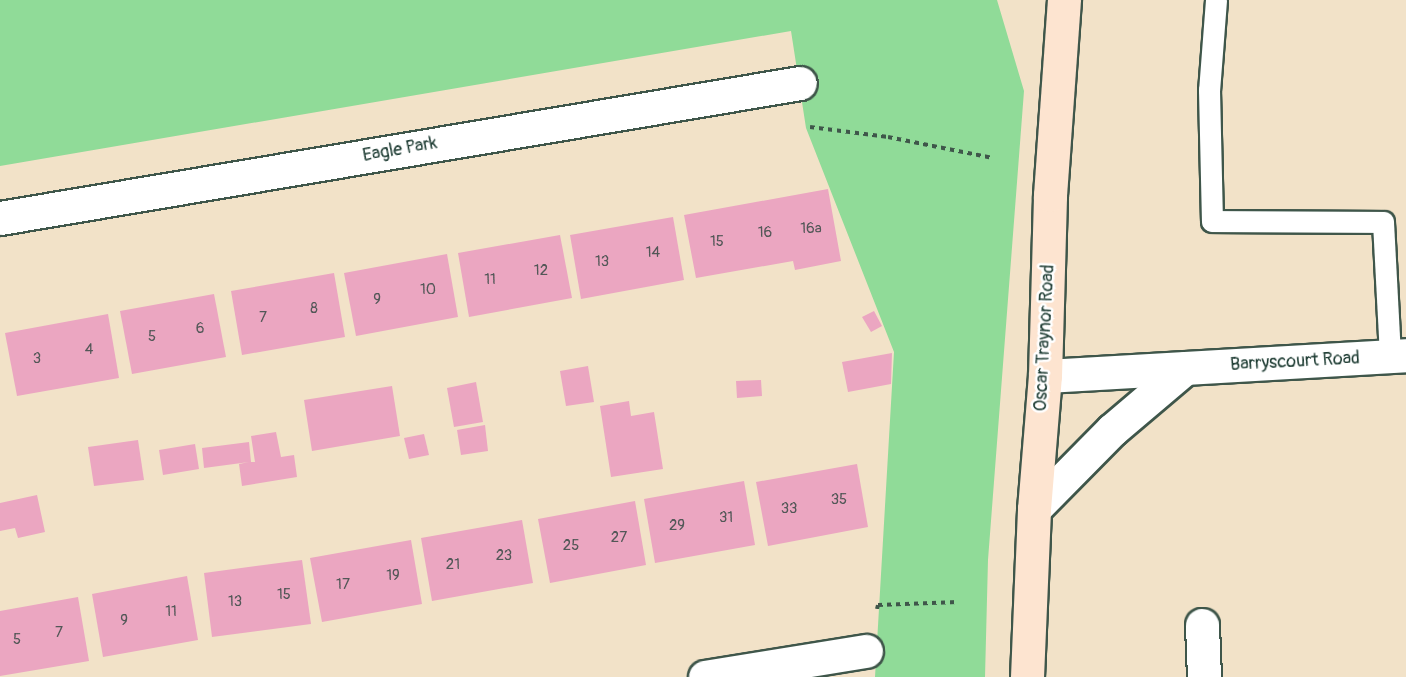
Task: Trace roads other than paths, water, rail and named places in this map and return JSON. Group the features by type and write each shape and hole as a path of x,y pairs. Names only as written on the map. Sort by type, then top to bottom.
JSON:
{"main road":[{"name":"Oscar Traynor Road","path":"1027,677 1034,509 1045,376 1050,195 1064,0"}],"street":[{"name":"Eagle Park","path":"0,218 800,83"},
{"name":"Barryscourt Road","path":"1045,376 1398,356"},
{"path":"1034,509 1112,430 1185,368"},
{"path":"1202,625 1204,677"},
{"path":"705,677 866,651"}],"lane":[{"path":"1216,0 1209,90 1212,222 1383,222 1398,356"}]}
